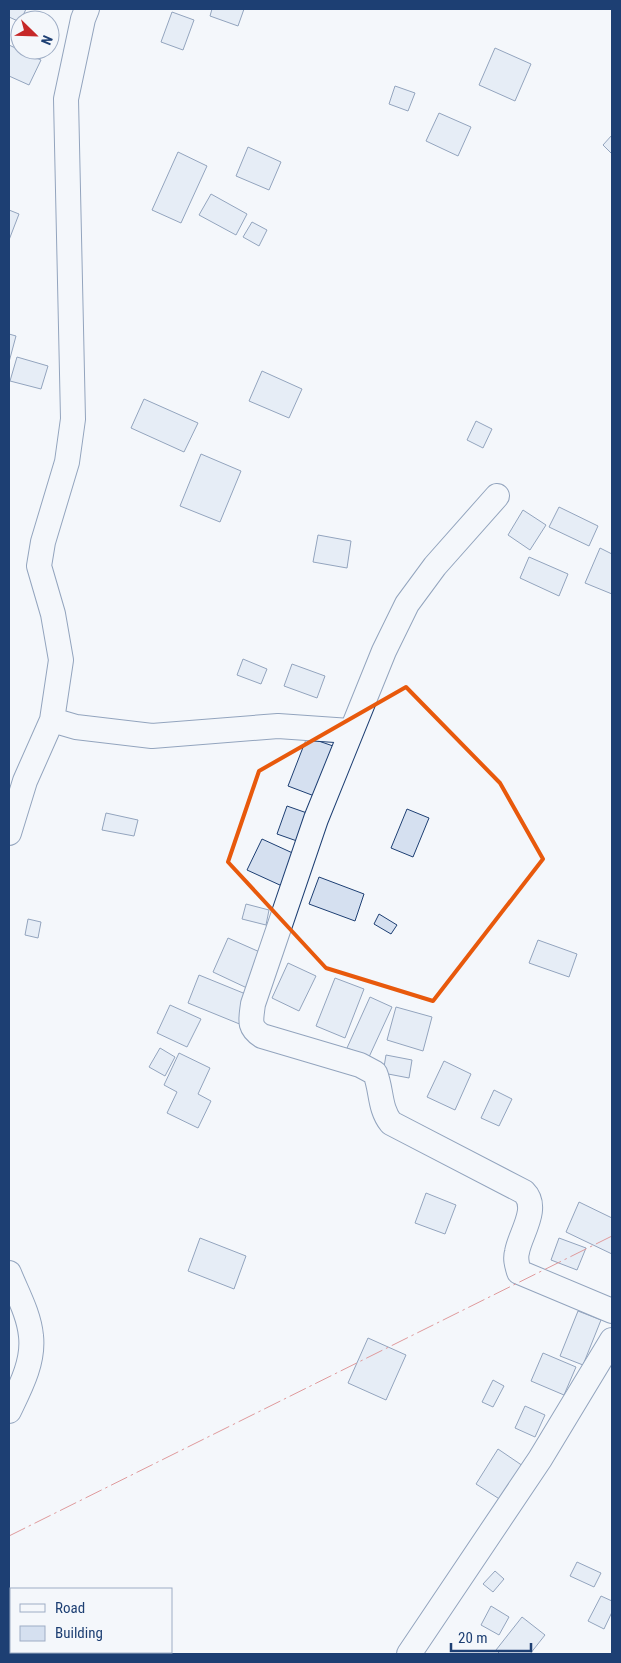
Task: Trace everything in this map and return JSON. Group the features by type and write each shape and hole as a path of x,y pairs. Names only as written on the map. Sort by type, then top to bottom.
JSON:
{"street":[{"path":"9,833 24,781 52,720 61,660 53,614 39,566 43,542 67,462 72,438 66,99 83,19 87,9"},
{"path":"497,496 436,566 407,604 384,651 350,731 316,819 253,1004 251,1022 254,1031 262,1036 360,1066 375,1073 382,1109 391,1124 524,1192 528,1196 530,1206 527,1223 517,1251 516,1262 519,1272 612,1311"},
{"path":"52,720 76,727 152,736 278,726 350,731"},
{"path":"9,1273 27,1315 32,1337 23,1381 9,1411"},
{"path":"409,1654 540,1459 612,1340"}],"highlighted area":[{"path":"406,687 500,783 543,859 433,1001 326,968 228,862 259,771"}],"building":[{"path":"9,9 26,9 10,10 9,17"},
{"path":"212,9 244,9 238,26 210,16"},
{"path":"172,12 194,20 183,50 161,42"},
{"path":"9,45 10,60 41,60 29,85 9,76"},
{"path":"495,48 531,64 515,101 479,85"},
{"path":"395,86 415,93 408,111 389,104"},
{"path":"439,113 471,127 458,156 426,141"},
{"path":"612,135 612,154 603,145"},
{"path":"248,147 281,162 269,190 236,176"},
{"path":"178,152 207,166 181,223 152,210"},
{"path":"211,194 247,214 236,235 199,215"},
{"path":"9,210 19,214 9,240"},
{"path":"252,222 267,230 259,246 243,237"},
{"path":"9,334 16,336 9,362"},
{"path":"17,357 48,366 41,389 10,381"},
{"path":"262,371 302,389 289,418 249,401"},
{"path":"144,399 198,423 184,452 131,428"},
{"path":"476,421 492,429 483,448 467,440"},
{"path":"201,454 241,471 220,522 180,506"},
{"path":"559,507 598,526 589,546 549,527"},
{"path":"523,510 546,525 530,550 508,535"},
{"path":"318,535 351,541 347,568 313,562"},
{"path":"600,548 612,554 612,594 585,583"},
{"path":"529,557 568,574 559,596 520,578"},
{"path":"243,659 267,669 261,684 237,675"},
{"path":"292,664 325,676 317,698 284,686"},
{"path":"307,737 336,747 317,797 288,786"},
{"path":"287,806 307,813 297,841 277,834"},
{"path":"407,809 429,818 413,857 391,848"},
{"path":"106,813 138,820 134,836 102,830"},
{"path":"262,839 297,855 282,886 247,870"},
{"path":"319,877 364,894 355,921 309,904"},
{"path":"246,904 269,910 266,925 242,919"},
{"path":"379,914 397,925 391,934 374,924"},
{"path":"28,919 41,922 38,938 25,935"},
{"path":"228,938 262,953 247,988 213,972"},
{"path":"538,940 577,954 569,977 529,963"},
{"path":"288,963 316,976 299,1011 272,998"},
{"path":"199,975 253,997 242,1025 188,1003"},
{"path":"335,978 364,989 345,1038 316,1026"},
{"path":"370,997 392,1007 369,1057 347,1048"},
{"path":"170,1005 201,1019 187,1047 157,1033"},
{"path":"396,1007 432,1017 423,1051 387,1040"},
{"path":"160,1048 175,1057 165,1076 149,1067"},
{"path":"179,1053 210,1068 198,1094 211,1101 198,1128 167,1113 177,1092 164,1085"},
{"path":"386,1055 412,1060 409,1078 383,1073"},
{"path":"444,1061 471,1074 455,1110 427,1097"},
{"path":"494,1090 512,1099 499,1126 481,1118"},
{"path":"426,1193 456,1205 445,1234 415,1223"},
{"path":"579,1202 612,1218 612,1254 566,1232"},
{"path":"200,1238 246,1256 234,1289 188,1271"},
{"path":"559,1238 586,1248 577,1270 551,1260"},
{"path":"578,1311 601,1320 583,1365 560,1356"},
{"path":"368,1338 406,1355 386,1400 348,1383"},
{"path":"543,1353 576,1367 564,1395 531,1381"},
{"path":"493,1380 504,1386 493,1407 482,1402"},
{"path":"525,1406 545,1415 535,1437 515,1428"},
{"path":"498,1449 523,1466 501,1500 476,1484"},
{"path":"577,1562 601,1573 594,1587 570,1576"},
{"path":"495,1571 504,1579 493,1592 483,1584"},
{"path":"601,1596 612,1601 612,1612 604,1629 588,1621"},
{"path":"491,1606 509,1617 499,1635 481,1625"},
{"path":"522,1617 545,1635 530,1654 500,1654 496,1650"}],"power":[{"path":"9,1536 612,1236"}]}
